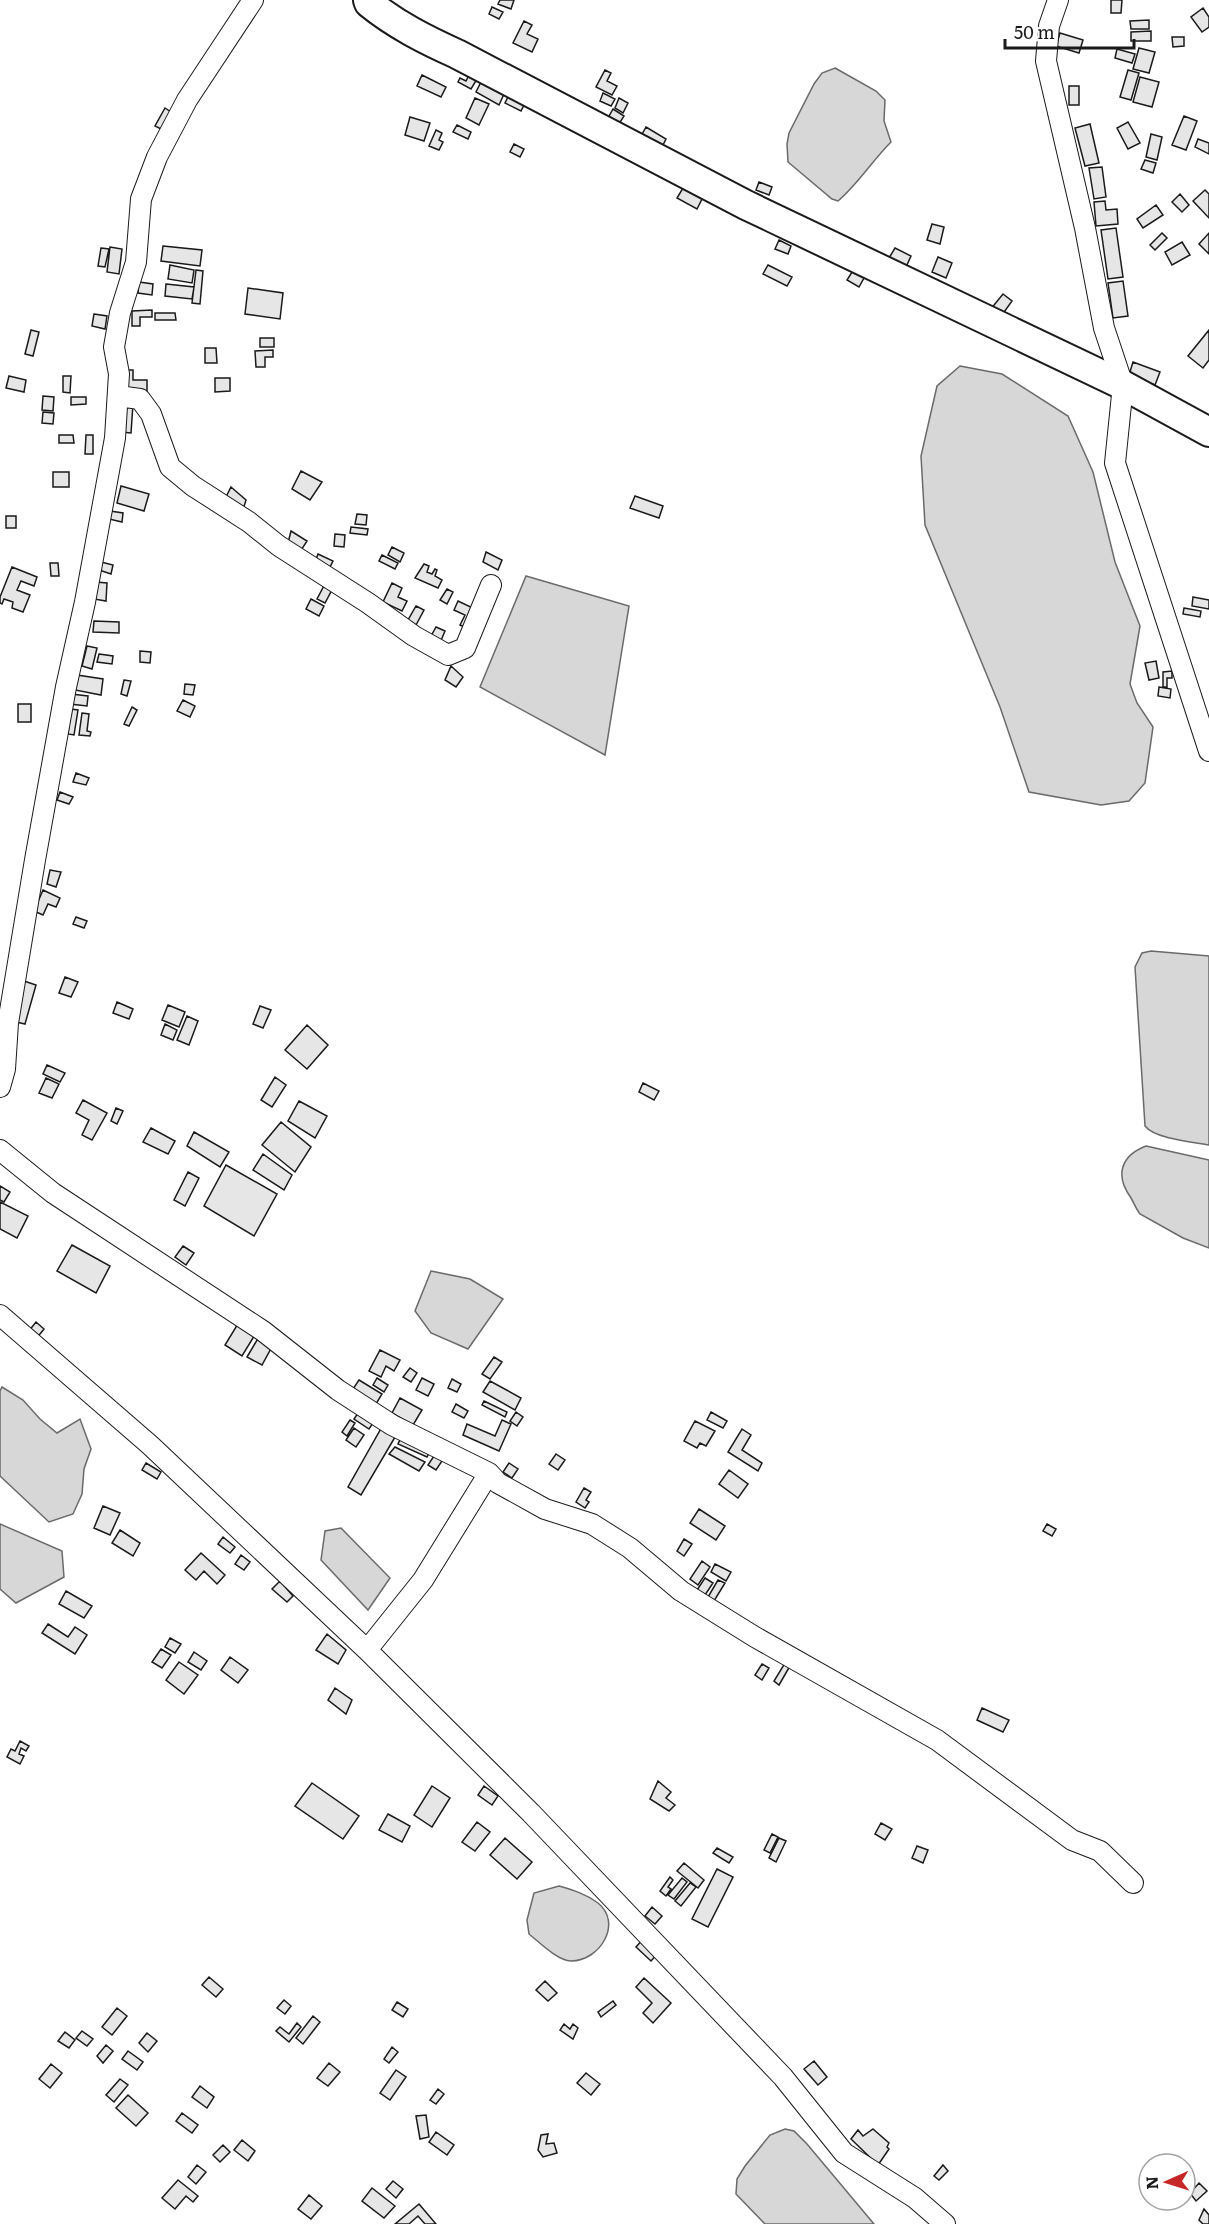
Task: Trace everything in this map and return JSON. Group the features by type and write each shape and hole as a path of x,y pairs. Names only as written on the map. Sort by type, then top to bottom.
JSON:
{"highway":[{"path":"367,1 415,35 457,54 746,205 1123,385 1209,432"}],"street":[{"path":"0,1087 5,1070 8,1023 35,860 66,687 85,602 116,438 119,374 114,348 120,313 136,262 141,199 157,158 187,100 254,0"},
{"path":"1058,0 1049,26 1046,61 1085,228 1104,328 1123,385 1114,463 1209,751"},
{"path":"118,396 140,399 151,414 170,467 193,486 414,636 448,655 465,648 491,585"},
{"path":"0,1150 53,1193 263,1331 339,1390 392,1425 489,1473 498,1483 545,1509 592,1524 630,1548 681,1591 699,1603 937,1740 1072,1840 1100,1851 1133,1883"},
{"path":"0,1315 150,1445 367,1650 531,1813 783,2077 844,2153 915,2198 945,2224"},
{"path":"367,1650 423,1580 489,1473"}],"shaded area":[{"path":"835,68 876,91 885,100 884,121 891,142 838,201 832,199 788,162 787,144 789,133 814,84 822,73"},
{"path":"960,366 1002,374 1068,416 1093,472 1115,562 1140,626 1130,684 1137,703 1153,727 1145,783 1129,801 1101,805 1029,792 1000,707 925,525 921,456 937,386"},
{"path":"526,576 629,606 605,755 480,687"},
{"path":"1151,951 1209,956 1209,1145 1165,1137 1145,1126 1135,967 1142,953"},
{"path":"1146,1146 1209,1160 1209,1248 1183,1238 1140,1214 1137,1210 1126,1190 1122,1175 1130,1155"},
{"path":"431,1271 470,1279 503,1299 468,1349 431,1333 415,1311"},
{"path":"2,1387 23,1400 57,1433 80,1419 91,1449 84,1469 82,1494 73,1514 49,1522 0,1476 0,1391"},
{"path":"0,1524 62,1551 64,1577 16,1603 0,1589"},
{"path":"341,1528 390,1578 368,1610 321,1560 325,1531"},
{"path":"559,1886 598,1903 605,1911 608,1920 605,1940 591,1955 582,1959 571,1961 560,1958 529,1934 527,1920 534,1893"},
{"path":"785,2129 794,2131 807,2144 874,2224 765,2224 736,2194 737,2179 745,2166 770,2135"}],"building":[{"path":"500,0 514,0 511,9 498,4"},
{"path":"1111,0 1122,0 1121,13 1111,13"},
{"path":"492,7 503,12 499,19 489,14"},
{"path":"1203,8 1209,17 1209,27 1202,32 1191,17"},
{"path":"1149,20 1149,29 1131,29 1130,21"},
{"path":"524,21 532,25 527,34 538,39 532,52 513,43"},
{"path":"1151,31 1151,41 1131,41 1131,32"},
{"path":"1060,33 1083,40 1079,53 1056,46"},
{"path":"1172,37 1184,37 1184,46 1173,47"},
{"path":"1139,48 1155,52 1149,73 1133,69"},
{"path":"1117,49 1135,54 1132,63 1115,58"},
{"path":"605,70 611,73 607,81 617,86 612,95 596,87"},
{"path":"1128,70 1139,73 1131,100 1120,97"},
{"path":"422,75 446,87 441,97 417,86"},
{"path":"469,75 477,79 471,89 458,82 460,78 466,81"},
{"path":"1140,77 1159,82 1152,107 1133,102"},
{"path":"481,82 504,94 499,105 476,92"},
{"path":"1069,86 1079,86 1079,105 1069,105"},
{"path":"603,93 615,99 611,106 600,101"},
{"path":"509,95 525,103 521,111 505,103"},
{"path":"475,98 489,104 479,125 466,118"},
{"path":"619,98 628,103 623,113 615,108"},
{"path":"165,108 171,112 161,129 155,126"},
{"path":"613,109 624,116 619,124 608,118"},
{"path":"1184,116 1197,121 1186,150 1172,145"},
{"path":"410,117 430,123 424,141 405,135"},
{"path":"1128,122 1140,143 1128,149 1117,128"},
{"path":"1090,124 1099,163 1085,166 1075,128"},
{"path":"457,125 471,132 468,139 453,132"},
{"path":"646,127 666,139 661,149 640,138"},
{"path":"436,130 442,133 439,140 443,142 439,150 429,146"},
{"path":"1151,134 1162,137 1157,160 1146,157"},
{"path":"1198,139 1209,143 1209,154 1195,147"},
{"path":"514,144 524,149 520,157 510,152"},
{"path":"1145,160 1156,163 1153,173 1141,169"},
{"path":"1102,167 1106,197 1094,199 1089,168"},
{"path":"759,182 772,187 769,195 756,190"},
{"path":"683,188 702,199 697,209 677,198"},
{"path":"1205,190 1209,194 1209,218 1193,201"},
{"path":"1180,194 1189,205 1182,212 1172,202"},
{"path":"1105,201 1106,210 1117,209 1118,224 1096,226 1094,202"},
{"path":"1156,205 1163,215 1143,228 1137,219"},
{"path":"932,224 944,227 940,244 927,240"},
{"path":"1116,228 1123,277 1108,279 1101,230"},
{"path":"1162,233 1167,238 1155,250 1150,245"},
{"path":"1209,233 1209,254 1199,244"},
{"path":"779,240 791,246 788,254 775,249"},
{"path":"1182,242 1190,255 1172,265 1165,252"},
{"path":"163,246 202,250 200,266 161,261"},
{"path":"110,247 122,249 119,274 107,272"},
{"path":"101,248 109,249 105,267 98,266"},
{"path":"895,248 911,256 906,267 889,258"},
{"path":"938,257 952,263 946,278 932,272"},
{"path":"170,265 194,270 192,283 168,279"},
{"path":"768,265 792,277 787,286 763,274"},
{"path":"196,270 203,271 200,304 192,303"},
{"path":"852,272 864,278 859,287 847,280"},
{"path":"1123,281 1128,316 1113,318 1108,283"},
{"path":"139,282 153,284 152,295 138,293"},
{"path":"166,284 194,287 192,299 165,296"},
{"path":"248,288 283,293 280,319 245,314"},
{"path":"1003,294 1012,301 1002,315 990,310"},
{"path":"152,310 152,317 140,317 140,326 132,326 132,311"},
{"path":"155,313 175,313 176,320 155,320"},
{"path":"94,314 107,316 105,329 92,326"},
{"path":"31,330 39,332 33,356 25,354"},
{"path":"1209,330 1209,360 1203,368 1188,356"},
{"path":"260,338 274,338 274,347 260,347"},
{"path":"205,348 216,348 217,363 205,363"},
{"path":"273,350 273,357 265,357 265,367 256,367 255,351"},
{"path":"1133,362 1160,372 1155,385 1129,375"},
{"path":"125,370 133,370 133,380 147,380 147,391 126,391"},
{"path":"9,376 26,380 24,392 6,388"},
{"path":"63,376 71,376 70,393 63,392"},
{"path":"215,378 230,378 230,391 215,392"},
{"path":"43,396 54,397 53,411 42,410"},
{"path":"71,397 86,397 86,404 71,405"},
{"path":"123,404 133,404 131,433 121,432"},
{"path":"43,412 54,413 53,424 42,423"},
{"path":"59,435 73,435 74,443 59,443"},
{"path":"86,435 93,435 93,454 85,454"},
{"path":"301,471 322,482 310,500 292,489"},
{"path":"53,472 69,472 69,487 53,487"},
{"path":"121,486 149,494 144,511 117,503"},
{"path":"231,487 246,500 243,510 225,499"},
{"path":"635,496 663,506 659,518 630,508"},
{"path":"110,511 123,513 122,522 109,519"},
{"path":"357,514 367,515 366,525 355,524"},
{"path":"6,516 16,516 16,528 6,528"},
{"path":"351,527 368,529 367,535 350,533"},
{"path":"291,531 307,541 300,552 288,543"},
{"path":"335,534 345,535 344,547 334,546"},
{"path":"392,547 404,553 400,562 388,555"},
{"path":"486,552 502,560 498,570 483,562"},
{"path":"318,554 333,561 329,569 315,562"},
{"path":"382,555 398,563 395,569 379,561"},
{"path":"101,562 113,565 111,574 99,570"},
{"path":"50,563 58,563 59,576 51,576"},
{"path":"424,564 429,566 427,572 432,574 435,569 437,570 435,576 442,580 438,588 415,578"},
{"path":"12,567 37,577 34,586 21,581 17,590 30,595 23,612 12,608 13,602 4,599 2,604 0,603 0,597"},
{"path":"96,582 107,583 106,601 94,599"},
{"path":"326,582 334,586 325,603 317,599"},
{"path":"392,583 402,588 398,597 407,601 402,611 383,602"},
{"path":"447,589 453,592 447,604 440,600"},
{"path":"1193,597 1209,600 1209,609 1192,606"},
{"path":"311,599 324,606 319,616 306,609"},
{"path":"458,601 475,609 467,628 460,625 465,615 454,610"},
{"path":"416,606 424,610 416,625 408,620"},
{"path":"1184,608 1201,611 1200,617 1183,614"},
{"path":"94,621 119,622 119,633 93,632"},
{"path":"436,627 445,631 440,643 430,638"},
{"path":"87,646 97,648 92,669 82,666"},
{"path":"140,651 151,652 150,663 140,662"},
{"path":"99,654 113,656 112,664 97,662"},
{"path":"1156,661 1159,678 1149,680 1145,663"},
{"path":"451,666 463,677 456,687 445,680"},
{"path":"1172,671 1172,678 1167,678 1167,687 1163,687 1163,672"},
{"path":"77,675 103,679 101,695 75,690"},
{"path":"124,680 131,681 127,696 121,694"},
{"path":"185,684 195,685 193,695 184,694"},
{"path":"1159,687 1171,689 1170,698 1158,696"},
{"path":"71,694 88,696 87,706 70,704"},
{"path":"183,700 195,706 190,717 177,711"},
{"path":"18,704 31,704 31,722 18,722"},
{"path":"132,707 137,710 129,726 124,724"},
{"path":"71,709 78,710 74,735 68,734"},
{"path":"82,713 89,714 87,731 91,732 90,736 79,735"},
{"path":"76,773 89,778 86,785 73,782"},
{"path":"60,792 73,797 69,804 57,800"},
{"path":"50,870 61,872 56,887 47,884"},
{"path":"43,890 60,898 56,907 48,904 43,915 34,911"},
{"path":"76,917 87,921 84,928 73,924"},
{"path":"65,977 78,982 71,997 59,993"},
{"path":"21,980 36,985 25,1024 16,1022"},
{"path":"117,1002 133,1009 129,1019 113,1013"},
{"path":"168,1005 185,1012 179,1027 162,1020"},
{"path":"260,1006 271,1010 263,1028 253,1024"},
{"path":"187,1016 198,1021 189,1045 177,1040"},
{"path":"165,1024 177,1030 173,1040 161,1035"},
{"path":"307,1025 328,1045 307,1069 285,1050"},
{"path":"47,1065 65,1073 60,1082 43,1074"},
{"path":"275,1077 286,1085 272,1107 261,1100"},
{"path":"46,1078 59,1084 52,1098 39,1093"},
{"path":"643,1083 659,1091 654,1100 639,1092"},
{"path":"83,1100 107,1113 92,1140 82,1135 89,1120 76,1113"},
{"path":"299,1101 327,1116 315,1138 288,1121"},
{"path":"116,1108 123,1111 117,1124 111,1121"},
{"path":"281,1122 311,1147 295,1172 262,1145"},
{"path":"151,1128 175,1141 168,1154 143,1142"},
{"path":"194,1132 229,1152 220,1167 187,1146"},
{"path":"263,1154 292,1175 284,1190 253,1170"},
{"path":"226,1165 277,1194 254,1236 204,1206"},
{"path":"188,1172 199,1178 185,1206 174,1200"},
{"path":"0,1186 10,1192 4,1202 0,1200"},
{"path":"0,1202 28,1216 17,1238 0,1229"},
{"path":"72,1245 110,1266 96,1293 57,1271"},
{"path":"183,1246 194,1253 186,1265 175,1257"},
{"path":"36,1322 44,1329 36,1339 28,1332"},
{"path":"239,1322 256,1333 242,1356 225,1345"},
{"path":"260,1335 274,1343 262,1365 247,1357"},
{"path":"380,1350 400,1360 394,1371 386,1366 381,1377 369,1371"},
{"path":"494,1357 502,1362 490,1379 482,1374"},
{"path":"410,1368 417,1373 411,1382 403,1377"},
{"path":"377,1378 388,1385 384,1392 373,1385"},
{"path":"422,1378 434,1384 428,1396 416,1390"},
{"path":"452,1379 461,1384 457,1392 448,1388"},
{"path":"359,1380 382,1394 376,1404 353,1389"},
{"path":"490,1381 521,1398 515,1410 483,1392"},
{"path":"400,1398 422,1410 413,1425 392,1413"},
{"path":"484,1401 507,1412 505,1417 482,1405"},
{"path":"456,1404 468,1411 464,1418 452,1412"},
{"path":"360,1410 375,1420 369,1429 354,1419"},
{"path":"516,1412 523,1417 517,1426 510,1421"},
{"path":"711,1412 727,1421 723,1428 707,1420"},
{"path":"350,1420 355,1423 347,1436 342,1432"},
{"path":"502,1420 511,1424 499,1451 463,1435 467,1424 495,1436"},
{"path":"695,1421 715,1431 706,1446 700,1443 697,1448 684,1441"},
{"path":"383,1425 398,1432 361,1495 348,1487"},
{"path":"354,1428 364,1435 356,1447 346,1440"},
{"path":"742,1429 751,1435 742,1450 762,1463 758,1471 728,1452"},
{"path":"403,1434 432,1447 427,1457 398,1444"},
{"path":"395,1447 425,1462 419,1471 389,1454"},
{"path":"436,1453 444,1458 436,1470 428,1465"},
{"path":"556,1454 565,1460 558,1470 549,1464"},
{"path":"146,1463 161,1472 157,1479 142,1470"},
{"path":"509,1463 518,1469 512,1478 503,1472"},
{"path":"729,1470 748,1484 738,1498 719,1484"},
{"path":"584,1488 591,1492 586,1500 589,1502 585,1508 576,1502"},
{"path":"103,1506 120,1513 110,1535 94,1528"},
{"path":"699,1509 725,1526 716,1540 690,1523"},
{"path":"1047,1524 1056,1529 1052,1536 1043,1531"},
{"path":"120,1530 140,1543 133,1556 112,1543"},
{"path":"223,1537 235,1547 230,1553 218,1544"},
{"path":"684,1539 692,1544 684,1556 677,1551"},
{"path":"201,1553 225,1575 217,1584 204,1571 196,1580 185,1570"},
{"path":"241,1555 250,1562 244,1570 235,1564"},
{"path":"702,1561 710,1567 698,1585 690,1579"},
{"path":"715,1564 731,1572 726,1581 711,1572"},
{"path":"705,1578 713,1583 703,1598 695,1593"},
{"path":"718,1580 725,1583 714,1601 708,1597"},
{"path":"280,1581 293,1596 287,1602 272,1589"},
{"path":"66,1591 92,1606 84,1618 59,1604"},
{"path":"48,1624 68,1637 75,1627 87,1635 75,1654 42,1633"},
{"path":"327,1634 346,1650 338,1664 316,1650"},
{"path":"170,1638 181,1644 175,1653 165,1647"},
{"path":"161,1649 171,1655 162,1668 152,1662"},
{"path":"194,1652 207,1661 201,1670 188,1662"},
{"path":"230,1657 248,1670 238,1683 221,1670"},
{"path":"179,1662 198,1675 184,1694 166,1680"},
{"path":"785,1663 790,1666 779,1685 774,1681"},
{"path":"762,1664 769,1668 762,1680 755,1675"},
{"path":"335,1688 352,1700 346,1714 328,1700"},
{"path":"982,1708 1009,1720 1003,1732 977,1720"},
{"path":"20,1741 29,1746 26,1751 21,1748 19,1754 24,1756 20,1764 7,1757 11,1749 15,1751"},
{"path":"658,1781 671,1792 666,1798 675,1805 669,1811 650,1799"},
{"path":"312,1783 359,1816 343,1839 295,1806"},
{"path":"432,1786 450,1798 432,1827 414,1815"},
{"path":"484,1786 498,1796 492,1805 478,1795"},
{"path":"388,1814 410,1826 402,1842 379,1830"},
{"path":"477,1822 490,1832 475,1851 462,1842"},
{"path":"881,1823 892,1829 885,1840 875,1834"},
{"path":"772,1834 778,1837 770,1853 764,1850"},
{"path":"505,1838 532,1862 517,1879 490,1855"},
{"path":"779,1838 786,1841 776,1862 769,1858"},
{"path":"917,1846 928,1850 923,1863 912,1858"},
{"path":"717,1848 733,1857 729,1863 713,1853"},
{"path":"684,1863 704,1880 698,1888 677,1871"},
{"path":"717,1869 733,1877 708,1927 692,1919"},
{"path":"670,1877 673,1880 666,1896 660,1891"},
{"path":"682,1878 687,1882 674,1899 668,1895"},
{"path":"690,1883 696,1887 681,1906 675,1901"},
{"path":"652,1907 662,1916 655,1924 645,1916"},
{"path":"644,1938 659,1952 651,1961 636,1947"},
{"path":"209,1977 223,1989 216,1997 202,1985"},
{"path":"644,1978 671,2003 653,2023 643,2013 652,2003 636,1987"},
{"path":"545,1981 557,1993 548,2001 536,1990"},
{"path":"284,2000 291,2006 285,2014 277,2008"},
{"path":"613,2001 616,2005 601,2017 598,2012"},
{"path":"397,2002 408,2009 403,2017 392,2010"},
{"path":"117,2008 127,2016 112,2035 102,2027"},
{"path":"313,2016 320,2022 303,2044 296,2038"},
{"path":"297,2023 301,2027 289,2042 276,2031 280,2027 289,2034"},
{"path":"564,2024 570,2029 573,2024 578,2028 573,2039 560,2030"},
{"path":"82,2031 93,2039 87,2046 76,2038"},
{"path":"65,2032 75,2040 69,2048 58,2041"},
{"path":"147,2033 157,2041 148,2052 139,2043"},
{"path":"106,2045 113,2051 103,2063 97,2056"},
{"path":"392,2047 398,2052 389,2063 384,2059"},
{"path":"128,2051 143,2062 137,2070 122,2059"},
{"path":"814,2061 827,2077 818,2085 804,2069"},
{"path":"329,2063 340,2072 328,2086 317,2078"},
{"path":"51,2064 62,2073 50,2088 39,2079"},
{"path":"396,2070 406,2077 390,2100 380,2093"},
{"path":"586,2073 600,2084 591,2095 577,2083"},
{"path":"120,2079 128,2085 114,2102 106,2095"},
{"path":"200,2086 214,2097 207,2108 192,2097"},
{"path":"438,2089 444,2094 436,2104 430,2100"},
{"path":"128,2095 148,2113 136,2126 116,2108"},
{"path":"182,2113 198,2125 192,2133 176,2121"},
{"path":"426,2115 429,2137 420,2139 416,2116"},
{"path":"873,2129 889,2143 887,2147 889,2149 878,2165 851,2139 858,2130 863,2136"},
{"path":"436,2132 454,2145 447,2155 429,2142"},
{"path":"548,2134 546,2144 554,2143 557,2153 543,2157 538,2150 541,2135"},
{"path":"242,2140 255,2151 248,2161 234,2150"},
{"path":"223,2145 230,2152 220,2162 213,2155"},
{"path":"197,2165 206,2172 196,2184 188,2177"},
{"path":"943,2165 948,2171 939,2180 934,2176"},
{"path":"178,2180 198,2196 193,2202 186,2196 175,2209 162,2198"},
{"path":"393,2181 403,2189 396,2198 386,2189"},
{"path":"1199,2183 1207,2191 1197,2200"},
{"path":"372,2188 395,2206 384,2218 362,2201"},
{"path":"309,2195 322,2206 311,2219 298,2209"},
{"path":"419,2204 436,2224 425,2224 418,2216 409,2224 395,2224"},
{"path":"1204,2209 1209,2215 1209,2224 1203,2224 1199,2220"}]}
